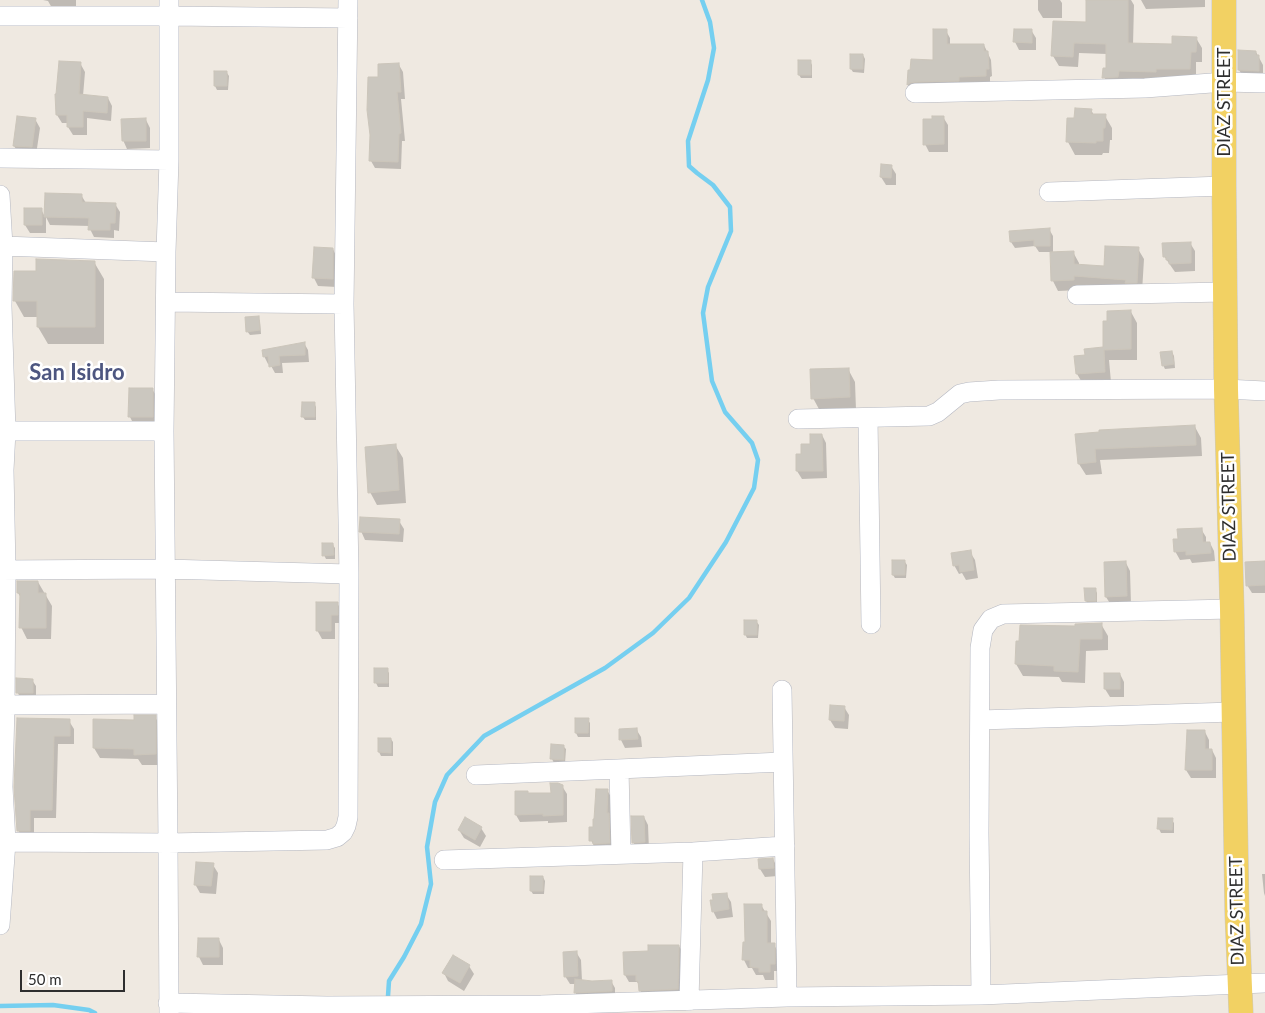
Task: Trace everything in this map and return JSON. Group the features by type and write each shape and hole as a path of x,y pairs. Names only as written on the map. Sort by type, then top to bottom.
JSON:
{"main road":[{"name":"DIAZ STREET","path":"1224,0 1226,389 1239,984 1242,1013"}],"street":[{"path":"169,8 169,160 164,431 168,1008 327,1010 541,1005 658,1007 689,1000 787,997 837,1005 981,995 1265,983"},
{"path":"0,16 169,8 348,9 344,304 349,574 348,817 346,826 337,837 327,840 168,843 6,842"},
{"path":"914,93 1145,88 1225,82 1265,83"},
{"path":"0,158 169,160"},
{"path":"1048,192 1224,186"},
{"path":"0,201 3,246 1,306 6,431 2,470 2,672 5,705 2,787 6,842 0,925"},
{"path":"3,246 166,252"},
{"path":"1077,295 1225,292"},
{"path":"166,302 344,304"},
{"path":"798,419 929,416 938,412 960,394 999,390 1226,389 1265,391"},
{"path":"868,418 871,624"},
{"path":"6,431 164,431"},
{"path":"3,570 165,569 349,574"},
{"path":"981,995 979,833 980,648 983,630 991,619 1003,614 1232,609"},
{"path":"782,690 787,997"},
{"path":"5,705 166,704"},
{"path":"980,720 1233,712"},
{"path":"476,774 783,762"},
{"path":"620,769 621,854"},
{"path":"444,860 693,852 785,846"},
{"path":"689,1000 693,852"}],"building":[{"path":"1086,0 1128,0 1128,43 1172,44 1172,36 1197,37 1196,52 1191,52 1190,69 1156,69 1156,72 1119,71 1118,77 1102,78 1103,68 1106,68 1106,44 1074,43 1073,57 1051,56 1053,21 1086,22"},
{"path":"933,29 947,29 947,44 984,44 984,51 988,51 989,69 986,69 986,76 959,77 959,81 915,82 907,85 911,59 933,60"},
{"path":"1014,29 1032,29 1032,43 1013,42"},
{"path":"1238,50 1256,51 1256,55 1259,55 1259,71 1238,70"},
{"path":"850,54 863,54 863,69 850,69"},
{"path":"798,60 811,60 811,75 798,75"},
{"path":"59,61 81,62 79,94 108,97 107,113 83,111 83,127 67,127 67,115 56,115 55,94"},
{"path":"399,63 401,92 397,92 401,133 399,134 398,162 369,161 368,77 378,77 378,64"},
{"path":"214,71 227,71 227,86 214,86"},
{"path":"1075,108 1092,109 1091,114 1106,114 1103,141 1096,141 1096,143 1066,142 1067,118 1074,118"},
{"path":"17,116 36,118 32,147 13,146"},
{"path":"932,116 944,116 944,144 923,145 923,119 932,119"},
{"path":"146,118 146,141 122,141 121,119"},
{"path":"881,164 892,165 891,178 880,177"},
{"path":"45,193 82,194 82,202 116,203 115,223 110,223 110,230 88,230 89,218 44,217"},
{"path":"24,208 42,208 42,225 24,225"},
{"path":"1050,228 1050,246 1034,246 1034,240 1010,242 1009,231"},
{"path":"1191,242 1191,263 1169,264 1169,260 1163,257 1162,243"},
{"path":"1105,246 1139,247 1137,283 1125,283 1126,280 1074,276 1074,280 1051,281 1050,252 1074,251 1074,264 1104,266"},
{"path":"314,247 333,248 333,279 312,278"},
{"path":"36,259 95,261 95,327 37,327 37,301 13,301 14,271 36,271"},
{"path":"1131,310 1131,349 1104,350 1105,372 1076,374 1074,356 1085,355 1084,349 1103,347 1103,321 1107,321 1107,311"},
{"path":"259,316 260,330 246,332 245,317"},
{"path":"305,342 305,355 279,356 280,365 269,367 268,356 263,357 262,350"},
{"path":"1172,351 1174,364 1162,366 1160,352"},
{"path":"849,368 850,397 811,399 810,369"},
{"path":"129,388 153,388 153,417 128,417"},
{"path":"302,402 315,402 315,417 301,417"},
{"path":"1195,425 1196,445 1095,449 1096,462 1078,464 1075,434 1099,432 1099,430"},
{"path":"810,434 822,434 823,471 796,471 796,454 801,454 801,444 810,444"},
{"path":"396,444 399,490 368,493 365,447"},
{"path":"360,517 400,519 399,534 359,532"},
{"path":"1202,528 1203,542 1210,542 1211,553 1186,555 1186,551 1174,552 1173,539 1178,539 1177,529"},
{"path":"322,543 333,543 334,555 322,556"},
{"path":"971,550 974,570 960,572 959,565 953,566 951,553"},
{"path":"892,560 905,560 905,575 892,575"},
{"path":"1126,561 1127,596 1105,597 1104,562"},
{"path":"1265,561 1265,585 1246,586 1245,562"},
{"path":"17,581 38,581 38,593 46,593 46,628 19,628 20,593 17,593"},
{"path":"1084,588 1096,588 1096,601 1085,601"},
{"path":"316,602 338,602 338,615 331,615 331,631 316,631"},
{"path":"744,620 757,620 757,635 744,635"},
{"path":"1102,623 1102,639 1080,639 1078,672 1054,671 1054,666 1015,664 1016,641 1019,641 1020,625 1075,626 1075,624"},
{"path":"374,668 388,668 388,683 374,683"},
{"path":"1104,673 1120,673 1120,689 1104,689"},
{"path":"16,678 33,679 33,693 16,693"},
{"path":"830,705 845,706 844,721 829,720"},
{"path":"134,715 156,715 156,754 134,755 134,749 93,748 93,719 134,720"},
{"path":"17,718 70,719 70,736 54,736 52,810 30,810 30,831 17,831 14,787"},
{"path":"575,718 589,718 588,733 575,733"},
{"path":"637,728 638,739 619,740 619,729"},
{"path":"1187,730 1205,730 1205,749 1212,749 1212,770 1185,770"},
{"path":"378,738 391,738 391,753 378,752"},
{"path":"551,744 564,745 564,760 550,759"},
{"path":"550,783 563,785 563,815 515,815 515,791 551,793"},
{"path":"596,789 608,789 607,813 609,813 610,843 593,844 593,841 589,841 589,827 593,827"},
{"path":"631,816 644,816 645,842 632,843"},
{"path":"465,817 482,827 475,840 458,830"},
{"path":"1158,818 1173,818 1172,830 1157,829"},
{"path":"773,858 774,868 759,869 758,859"},
{"path":"196,862 214,863 211,886 194,885"},
{"path":"530,876 543,876 543,891 530,891"},
{"path":"727,893 729,909 712,912 710,900 713,900 712,894"},
{"path":"744,904 762,904 762,911 767,911 767,943 775,943 775,964 770,964 770,972 759,972 759,968 750,967 750,960 742,960 743,942 745,942"},
{"path":"198,938 219,938 219,957 197,957"},
{"path":"648,945 679,945 678,989 639,991 636,975 624,975 623,952 648,951"},
{"path":"577,951 578,976 564,977 563,952"},
{"path":"453,955 470,965 460,983 442,973"},
{"path":"575,979 592,981 612,980 612,991 574,993"}],"waterway":[{"path":"388,996 389,981 421,924 431,884 427,847 435,802 447,775 484,736 605,668 653,633 689,598 726,542 754,488 758,460 752,443 725,412 712,381 703,313 708,287 731,231 730,207 713,185 689,166 688,141 708,80 714,48 710,22 702,0"},
{"path":"0,1006 53,1005 89,1010 95,1013"}],"district":[{"name":"San Isidro","path":"77,373"}]}
